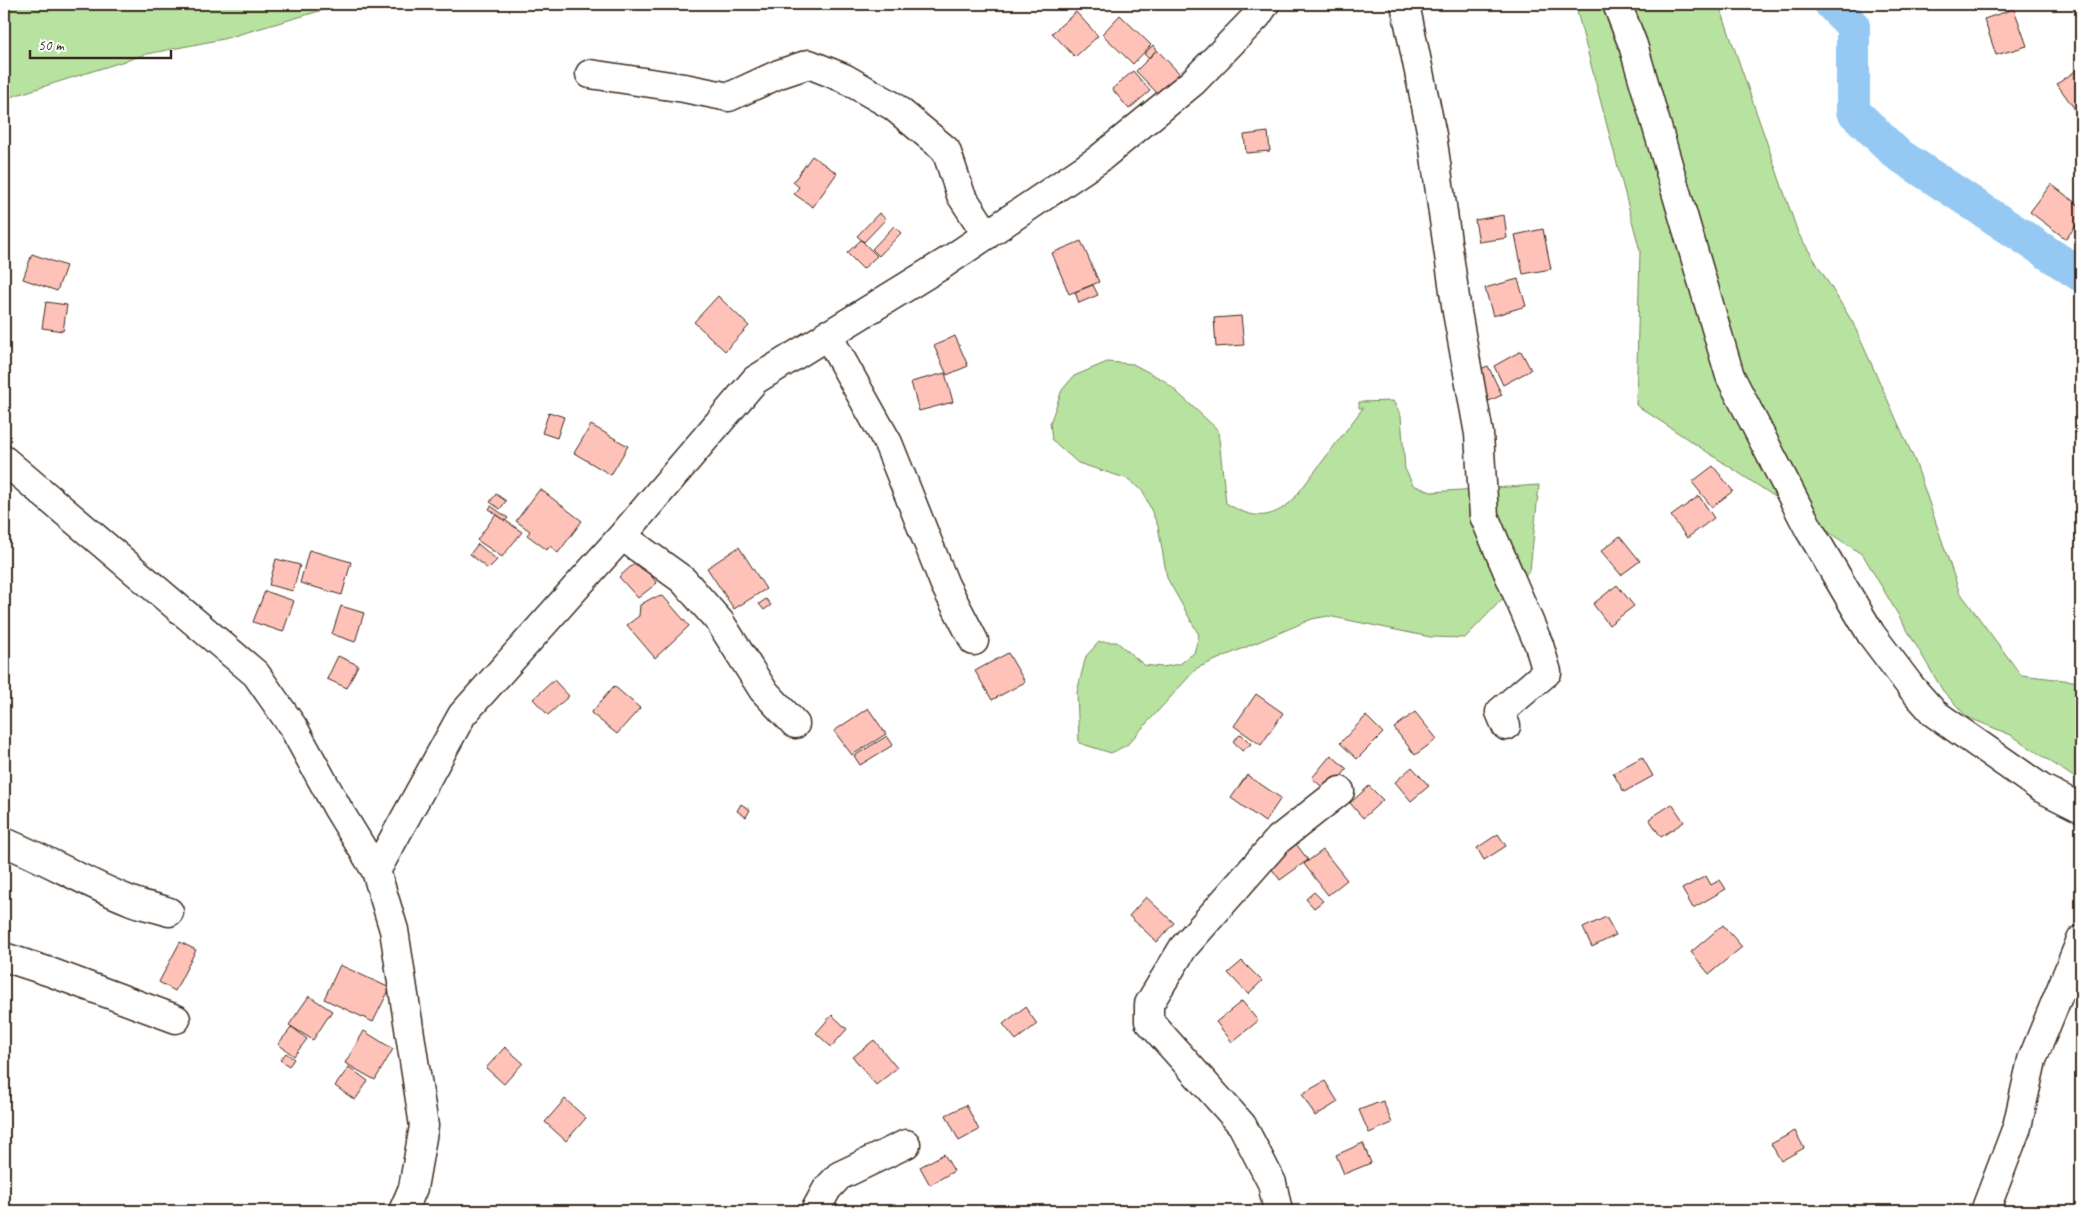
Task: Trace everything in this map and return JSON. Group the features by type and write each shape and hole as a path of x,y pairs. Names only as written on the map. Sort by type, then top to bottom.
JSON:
{"street":[{"path":"376,871 462,715 622,536 755,380 945,263 1099,159 1193,82 1257,16 1265,4"},
{"path":"1405,4 1432,135 1457,312 1479,434 1484,516 1539,645 1547,672 1500,712 1506,726"},
{"path":"1618,4 1633,45 1730,376 1809,529 1871,634 1911,687 1934,713 2041,788 2081,808"},
{"path":"590,74 684,88 729,97 779,74 809,64 844,78 894,106 946,150 961,195 987,235"},
{"path":"827,334 888,443 945,585 974,641"},
{"path":"4,460 256,674 293,727 338,809 376,871 394,930 424,1126 413,1188 403,1211"},
{"path":"622,536 684,580 720,622 763,690 794,724"},
{"path":"1278,1211 1272,1183 1242,1125 1150,1021 1148,1004 1183,948 1279,839 1340,791"},
{"path":"4,842 40,857 131,902 169,912"},
{"path":"1984,1211 2017,1127 2032,1060 2081,940"},
{"path":"4,957 176,1019"},
{"path":"815,1211 827,1189 839,1176 906,1144"}],"green space":[{"path":"4,4 344,4 223,39 147,54 4,99"},
{"path":"1575,4 1719,4 1798,233 1853,323 1915,461 1959,591 2021,675 2081,682 2081,775 2075,778 2011,735 1967,717 1943,691 1863,555 1636,405 1640,251"},
{"path":"1107,362 1133,364 1165,381 1218,430 1226,503 1253,515 1276,512 1293,500 1363,408 1359,408 1359,402 1393,401 1401,416 1405,469 1413,485 1431,492 1539,485 1530,570 1465,638 1430,637 1328,616 1312,619 1197,668 1127,745 1111,753 1079,743 1077,692 1086,656 1099,642 1117,642 1144,665 1162,667 1180,664 1194,653 1199,635 1167,578 1158,526 1143,491 1128,479 1078,463 1052,440 1050,423 1062,390 1074,376"}],"building":[{"path":"2014,9 2027,46 1996,55 1984,19"},
{"path":"1076,12 1098,36 1075,57 1052,33"},
{"path":"1120,15 1151,45 1133,64 1102,34"},
{"path":"1153,45 1157,50 1148,58 1144,54"},
{"path":"1157,50 1181,75 1159,95 1136,71"},
{"path":"2081,67 2081,118 2057,84"},
{"path":"1133,71 1150,91 1129,109 1112,89"},
{"path":"1268,132 1270,151 1246,153 1244,135"},
{"path":"812,156 837,173 813,207 794,194 799,187 793,182"},
{"path":"2051,184 2081,207 2081,219 2066,239 2030,212"},
{"path":"879,213 886,219 864,242 857,236"},
{"path":"1504,215 1507,238 1479,242 1475,220"},
{"path":"894,226 901,233 879,256 872,249"},
{"path":"1543,229 1551,269 1523,274 1515,235"},
{"path":"861,240 877,256 863,269 847,253"},
{"path":"1081,241 1099,282 1069,294 1052,253"},
{"path":"32,254 66,266 57,291 23,279"},
{"path":"1518,279 1526,306 1493,316 1485,288"},
{"path":"1093,285 1098,295 1079,303 1075,292"},
{"path":"718,296 749,326 725,351 694,322"},
{"path":"4,298 9,299 5,320 4,320"},
{"path":"46,302 67,305 63,331 42,328"},
{"path":"1241,316 1244,345 1216,347 1214,318"},
{"path":"955,336 968,366 947,375 934,346"},
{"path":"1521,351 1531,370 1503,385 1494,366"},
{"path":"1488,366 1502,395 1489,401 1475,371"},
{"path":"945,373 953,402 919,411 911,382"},
{"path":"549,412 564,417 557,438 542,433"},
{"path":"591,425 628,446 611,475 574,453"},
{"path":"1713,466 1733,491 1712,507 1692,482"},
{"path":"540,489 582,521 558,553 550,546 547,550 527,535 530,531 516,521"},
{"path":"496,494 506,501 500,509 490,502"},
{"path":"1699,496 1714,518 1687,538 1671,516"},
{"path":"491,506 508,518 505,521 489,509"},
{"path":"496,514 522,532 502,557 477,540"},
{"path":"1620,536 1640,561 1621,575 1601,551"},
{"path":"478,544 497,560 488,569 470,554"},
{"path":"739,547 766,589 734,609 707,568"},
{"path":"309,550 351,562 342,595 300,583"},
{"path":"276,559 300,565 293,591 269,585"},
{"path":"638,560 657,583 638,598 619,577"},
{"path":"1617,585 1634,606 1609,625 1593,604"},
{"path":"265,591 294,601 283,632 253,622"},
{"path":"663,596 689,626 655,658 627,625 639,616 640,605 652,598"},
{"path":"766,599 771,605 764,610 759,604"},
{"path":"341,606 364,613 355,642 332,634"},
{"path":"1008,653 1025,682 992,700 975,671"},
{"path":"338,656 358,665 347,688 327,679"},
{"path":"554,680 569,696 548,715 533,699"},
{"path":"614,686 640,708 617,734 591,713"},
{"path":"1256,694 1283,713 1261,745 1234,726"},
{"path":"868,708 886,734 852,755 834,731"},
{"path":"1415,712 1437,739 1415,755 1394,728"},
{"path":"1366,716 1383,733 1357,759 1340,743"},
{"path":"1241,734 1251,744 1242,751 1233,741"},
{"path":"887,736 893,745 860,765 854,756"},
{"path":"1331,755 1347,769 1328,792 1312,778"},
{"path":"1642,757 1653,776 1624,792 1613,773"},
{"path":"1412,767 1429,786 1411,801 1395,782"},
{"path":"1247,775 1281,798 1265,822 1231,798"},
{"path":"1369,786 1383,800 1363,818 1350,803"},
{"path":"741,804 750,810 746,817 737,811"},
{"path":"1672,804 1684,822 1661,837 1649,819"},
{"path":"1498,834 1506,846 1484,860 1477,848"},
{"path":"1294,841 1308,860 1280,880 1266,861"},
{"path":"1323,850 1347,880 1328,895 1304,864"},
{"path":"1706,876 1711,885 1720,880 1726,889 1693,908 1682,889"},
{"path":"1314,892 1323,901 1314,908 1306,899"},
{"path":"1146,897 1174,923 1157,942 1129,916"},
{"path":"1606,917 1616,935 1592,947 1583,928"},
{"path":"1723,925 1742,947 1709,974 1691,952"},
{"path":"180,942 196,950 175,991 159,982"},
{"path":"1242,961 1262,981 1248,994 1228,973"},
{"path":"340,965 390,988 373,1022 324,999"},
{"path":"309,996 332,1011 313,1040 289,1025"},
{"path":"1242,1001 1258,1021 1232,1042 1216,1022"},
{"path":"1025,1007 1037,1024 1016,1040 1003,1024"},
{"path":"832,1015 847,1029 831,1047 816,1033"},
{"path":"292,1027 307,1039 294,1056 278,1044"},
{"path":"364,1031 393,1049 375,1080 345,1063"},
{"path":"874,1040 897,1068 876,1085 853,1057"},
{"path":"505,1047 523,1063 504,1084 486,1068"},
{"path":"286,1053 294,1059 289,1066 280,1060"},
{"path":"349,1067 368,1081 355,1100 335,1086"},
{"path":"1325,1081 1338,1102 1315,1116 1302,1094"},
{"path":"565,1099 586,1118 566,1141 545,1122"},
{"path":"1383,1101 1392,1123 1369,1133 1359,1110"},
{"path":"966,1105 979,1130 959,1141 946,1115"},
{"path":"1795,1131 1804,1148 1781,1161 1771,1144"},
{"path":"1363,1143 1371,1163 1344,1174 1336,1155"},
{"path":"944,1154 954,1171 930,1185 920,1167"}],"waterway":[{"path":"1831,4 1853,26 1853,111 1896,153 2081,275"}]}
